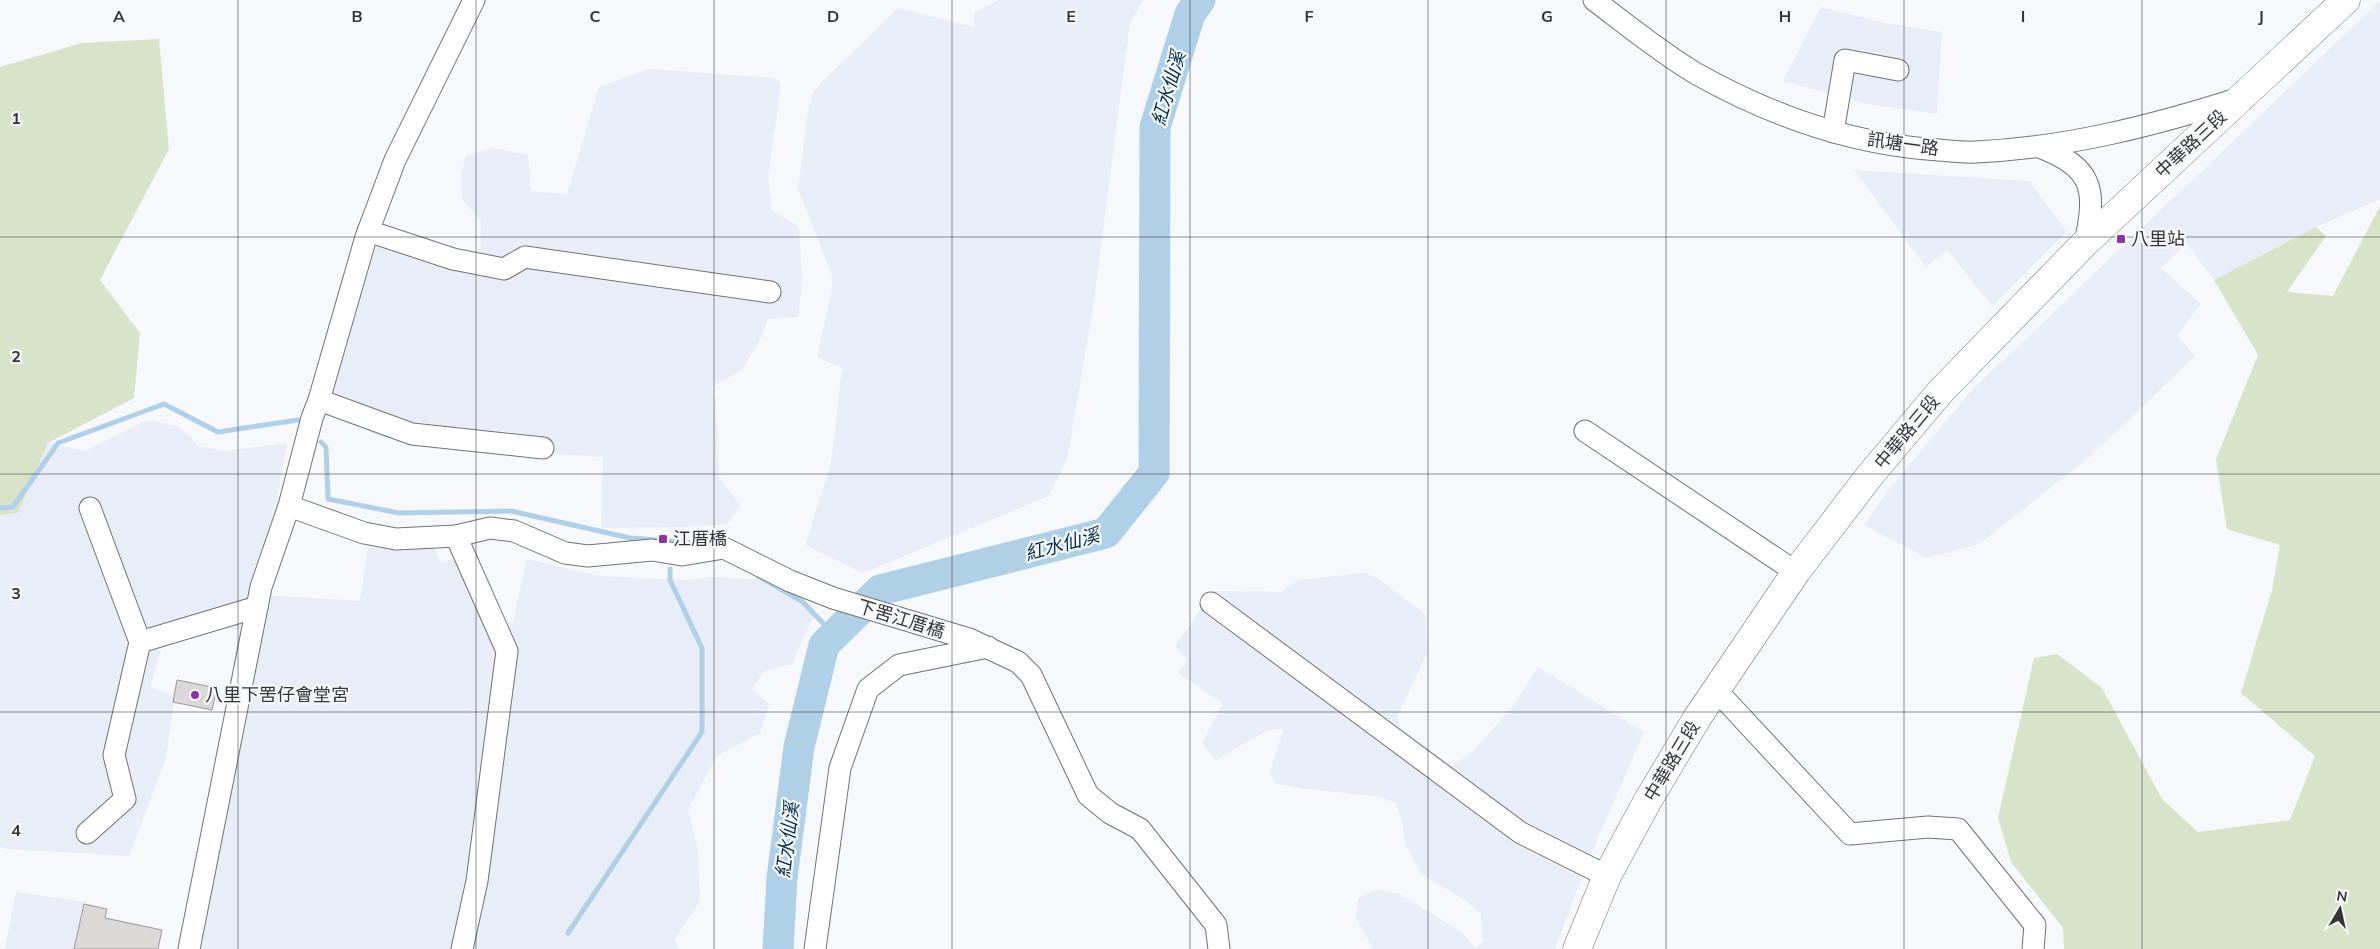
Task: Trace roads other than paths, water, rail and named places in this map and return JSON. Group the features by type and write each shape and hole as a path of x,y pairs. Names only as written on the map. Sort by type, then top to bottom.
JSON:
{"main road":[{"name":"中華路三段","path":"1577,949 1607,876 1647,802 1697,718 1796,572 1871,474 1941,391 2085,243 2346,0"}],"street":[{"path":"189,949 261,587 289,506 312,418 319,400 368,232 395,160 474,0"},
{"name":"訊塘一路","path":"1594,0 1632,30 1695,72 1762,107 1833,132 1894,146 1974,152 2038,147 2108,134 2182,116 2241,98"},
{"path":"1833,132 1845,60 1898,70"},
{"path":"2038,147 2061,155 2080,169 2090,192 2092,214 2085,243"},
{"path":"368,232 453,259 504,268 525,257 770,292"},
{"path":"319,400 412,434 543,448"},
{"path":"1584,431 1796,572"},
{"name":"下罟江厝橋","path":"289,506 364,532 396,539 456,536 490,528 514,531 565,553 588,556 652,550 682,555 724,548 790,581 833,598 978,643 1018,662 1031,675 1088,795 1110,814 1140,829 1216,925 1219,949"},
{"path":"87,834 125,798 114,756 140,642 90,508"},
{"path":"456,536 507,651 477,881 462,949"},
{"path":"1211,603 1521,833 1607,876"},
{"path":"140,642 257,607"},
{"path":"815,949 840,768 868,689 899,664 978,643"},
{"path":"1717,691 1850,834 1928,827 1958,829 2035,924 2033,949"}],"waterway":[{"name":"紅水仙溪","path":"778,949 782,878 799,747 824,645 880,590 1106,533 1154,473 1155,127 1190,14 1200,0"},
{"path":"0,508 13,507 58,443 164,404 218,432 298,420"},
{"path":"321,442 326,447 328,499 399,513 511,511 630,538 697,543"},
{"path":"568,933 702,732 702,648 670,580 670,569"},
{"path":"758,576 803,602 834,635"}],"place":[{"name":"八里站","path":"2121,239"},
{"name":"江厝橋","path":"663,539"},
{"name":"八里下罟仔會堂宮","path":"195,695"}]}
